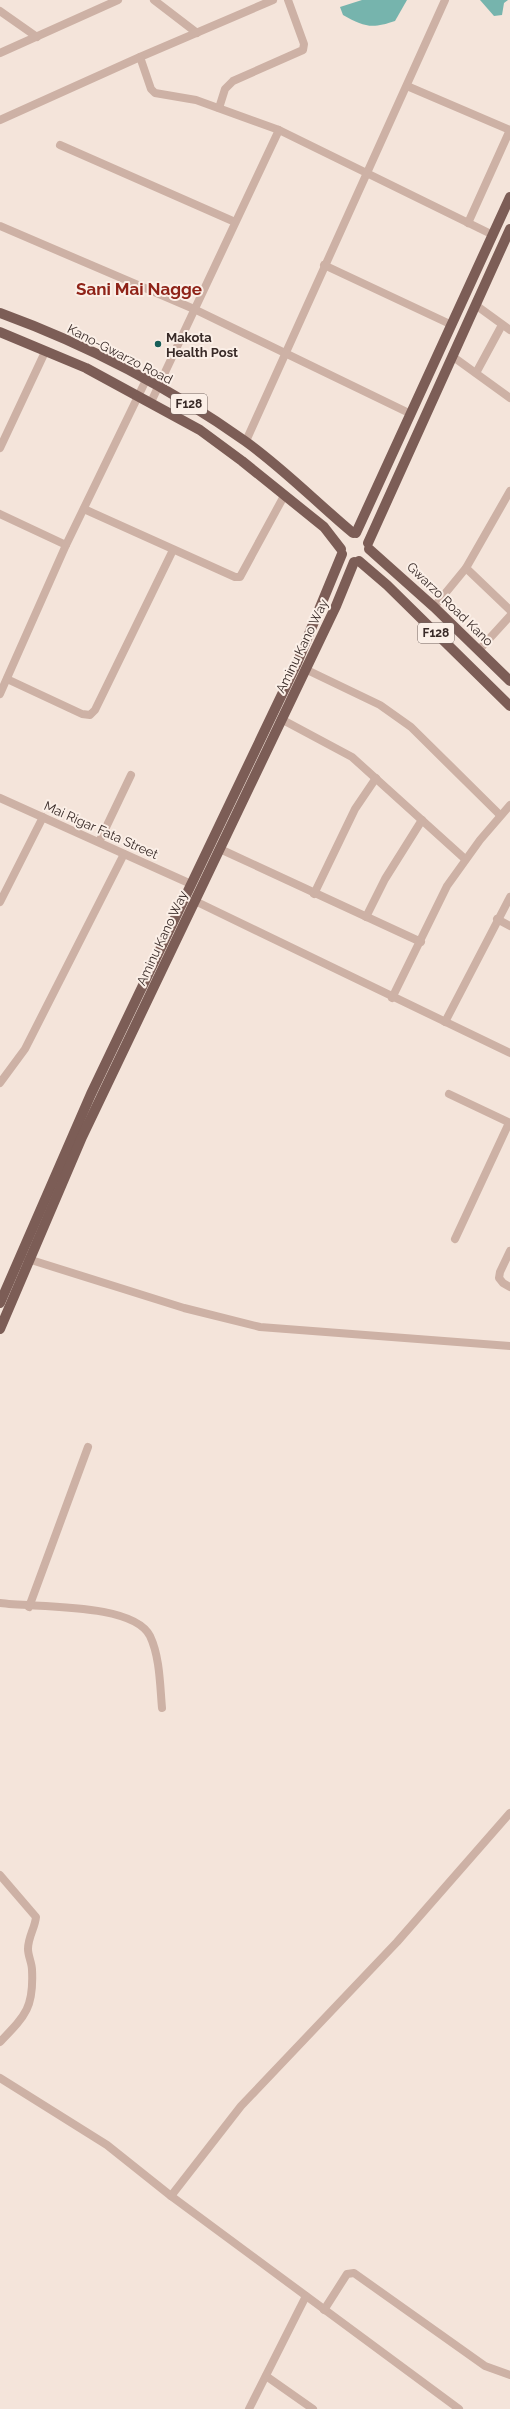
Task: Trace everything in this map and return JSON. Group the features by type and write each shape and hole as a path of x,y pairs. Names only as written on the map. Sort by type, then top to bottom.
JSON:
{"main road":[{"path":"342,552 344,539 355,533 510,197"},
{"path":"357,561 366,556 452,356 477,306 510,229"},
{"name":"Kano-Gwarzo Road","path":"0,313 58,336 146,380 212,418 246,441 355,533"},
{"name":"F128","path":"0,332 86,368 200,430 242,461 324,527 342,552 357,561 387,585 510,706"},
{"name":"F128","path":"355,533 364,536 369,546"},
{"name":"Gwarzo Road Kano","path":"369,546 510,681"},
{"name":"Aminu Kano Way","path":"179,921 195,900 220,849 248,778 298,664 342,552"},
{"name":"Aminu Kano Way","path":"0,1304 3,1289 34,1235 88,1101 179,921 192,884 281,719 357,561"},
{"name":"Aminu Kano Way","path":"0,1329 28,1259 34,1235"}],"street":[{"path":"0,53 118,0"},
{"path":"154,0 196,32"},
{"path":"0,120 196,32 273,0"},
{"path":"219,108 225,89 233,81 303,50 304,44 288,0"},
{"path":"246,441 286,355 324,265 445,0"},
{"path":"0,11 37,37"},
{"path":"140,57 151,89 155,93 196,100 279,130 493,235"},
{"path":"407,86 510,130 468,223"},
{"path":"151,402 234,222 279,130"},
{"path":"60,145 234,222"},
{"path":"0,226 194,309 286,355 411,414"},
{"path":"324,265 452,325"},
{"path":"477,306 510,330"},
{"path":"476,373 502,325"},
{"path":"0,448 45,352"},
{"path":"452,356 510,398"},
{"path":"0,694 66,545 146,380"},
{"path":"434,607 466,568 510,492"},
{"path":"84,509 173,550 235,577 240,577 284,496"},
{"path":"0,514 66,545"},
{"path":"7,679 82,714 90,714 95,710 173,550"},
{"path":"466,568 510,610"},
{"path":"479,650 510,616"},
{"path":"305,669 380,705 411,727 500,815"},
{"path":"281,719 352,757 466,859"},
{"path":"99,842 131,775"},
{"path":"314,894 355,809 376,778"},
{"name":"Mai Rigar Fata Street","path":"0,798 192,884"},
{"path":"392,998 447,886 500,815 510,805"},
{"path":"0,902 43,817"},
{"path":"366,917 385,879 422,820"},
{"path":"220,849 420,942"},
{"path":"0,1083 25,1049 124,854"},
{"path":"445,1022 497,919 510,897"},
{"path":"195,900 392,998 510,1053"},
{"path":"497,919 510,926"},
{"path":"449,1094 510,1123 455,1239"},
{"path":"510,1251 500,1272 499,1278 503,1283 510,1287"},
{"path":"28,1259 184,1308 260,1327 510,1346"},
{"path":"29,1607 88,1447"},
{"path":"0,1603 29,1607 67,1606 98,1611 138,1623 150,1636 155,1652 162,1708"},
{"path":"171,2196 241,2106 392,1947 510,1813"},
{"path":"0,1875 36,1917 29,1935 28,1952 32,1968 32,1992 27,2012 0,2042"},
{"path":"0,2078 107,2145 171,2196 459,2409"},
{"path":"324,2310 347,2274 352,2273 485,2366 510,2375"},
{"path":"249,2409 306,2296"},
{"path":"266,2376 313,2409"}],"water":[{"path":"362,0 407,0 395,21 387,24 368,26 343,15 340,7"},
{"path":"480,0 508,0 504,3 502,15 494,16"}],"place":[{"name":"Makota Health Post","path":"158,344"}],"district":[{"name":"Sani Mai Nagge","path":"139,289"}]}
